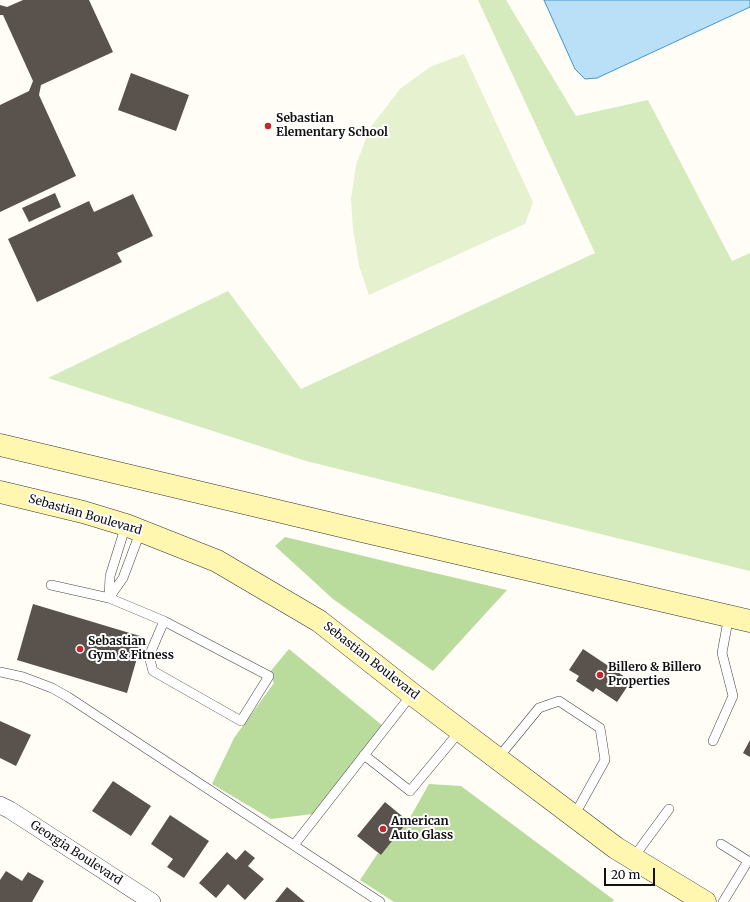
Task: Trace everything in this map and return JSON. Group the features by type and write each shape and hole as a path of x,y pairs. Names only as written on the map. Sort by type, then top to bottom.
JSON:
{"main road":[{"path":"0,444 362,531 750,620"},
{"name":"Sebastian Boulevard","path":"0,492 83,512 133,528 217,561 319,621 412,694 616,848 705,902"}],"street":[{"name":"Georgia Boulevard","path":"0,805 152,902"}],"lane":[{"path":"108,598 110,576 133,528"},
{"path":"108,598 123,578 133,528"},
{"path":"51,585 108,598 164,621 269,676 241,721 153,671 149,656 164,621"},
{"path":"713,740 733,696 722,653 729,616"},
{"path":"0,672 23,677 45,685 68,697 380,902"},
{"path":"294,845 412,694"},
{"path":"498,758 539,708 559,701 600,728 605,760 574,816"},
{"path":"364,755 410,791 461,730"},
{"path":"633,858 669,809"},
{"path":"721,844 748,861 723,902"}],"green space":[{"path":"478,0 506,0 576,116 648,100 732,261 750,253 750,571 306,461 48,378 228,291 301,389 595,253"},
{"path":"464,54 533,202 525,224 369,295 359,266 353,228 351,199 356,165 370,128 400,89 430,67"},
{"path":"285,537 507,590 433,671 333,599 275,546"},
{"path":"289,649 383,726 313,814 271,819 212,784 234,738 274,683 269,673"},
{"path":"429,784 461,786 614,900 612,902 394,902 360,880 378,853 381,855 408,821"}],"water":[{"path":"544,0 750,0 750,7 597,78 585,79 575,69"}],"building":[{"path":"23,0 89,0 113,52 41,85 39,95 76,176 0,212 0,105 29,91 33,81 3,15 0,15 0,5 7,7"},
{"path":"131,73 189,95 176,131 118,110"},
{"path":"55,193 61,207 29,222 22,208"},
{"path":"133,194 153,236 117,253 122,262 37,302 8,239 89,201 94,212"},
{"name":"Sebastian Gym & Fitness","path":"33,604 143,637 127,693 17,660"},
{"path":"583,649 631,681 617,702 596,688 593,692 576,681 579,676 569,670"},
{"path":"0,721 31,735 16,766 0,758"},
{"path":"750,740 750,757 743,753"},
{"path":"113,781 151,806 131,836 92,811"},
{"name":"American Auto Glass","path":"385,802 408,821 381,855 357,836"},
{"path":"170,815 209,841 184,878 167,867 173,859 151,844"},
{"path":"245,850 255,858 248,866 264,879 245,900 228,884 216,898 199,883 227,852 236,860"},
{"path":"6,871 22,881 28,872 44,881 32,902 0,902 0,880"},
{"path":"287,887 305,902 275,902"}],"place":[{"name":"Sebastian Elementary School","path":"268,126"},
{"name":"Sebastian Gym & Fitness","path":"80,649"},
{"name":"Billero & Billero Properties","path":"600,675"},
{"name":"American Auto Glass","path":"383,829"}]}
